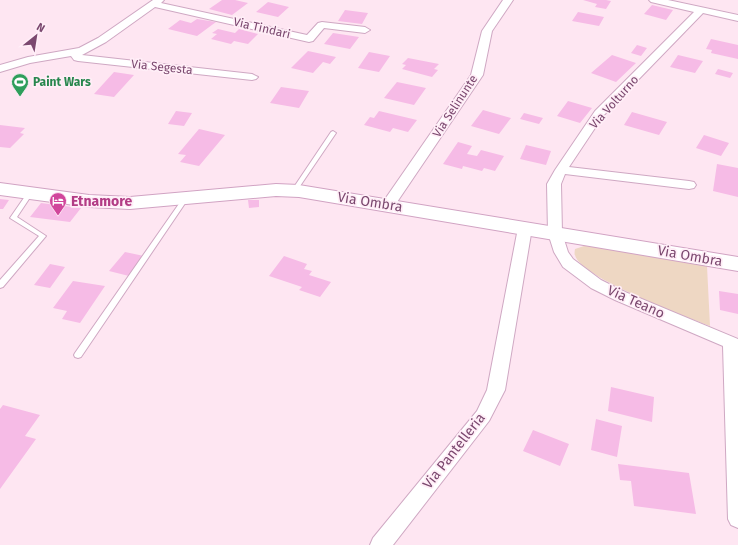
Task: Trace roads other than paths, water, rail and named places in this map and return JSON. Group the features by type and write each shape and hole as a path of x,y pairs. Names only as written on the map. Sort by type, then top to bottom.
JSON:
{"main road":[{"name":"Via Ombra","path":"0,189 112,203 185,199 276,190 294,191 388,205 738,264"}],"street":[{"name":"Via Selinunte","path":"388,205 476,76 487,31 508,0"},
{"path":"654,0 738,18"},
{"path":"0,69 28,60 75,53 90,47 156,2"},
{"name":"Via Tindari","path":"156,2 309,39 322,25 365,30"},
{"name":"Via Volturno","path":"555,233 554,184 561,170 600,114 701,10"},
{"name":"Via Segesta","path":"75,53 78,58 252,77"},
{"path":"561,170 689,185"},
{"name":"Via Pantelleria","path":"380,545 483,416 496,390 525,228"},
{"name":"Via Teano","path":"555,233 561,252 568,263 596,284 620,296 735,344"},
{"path":"735,344 738,519"}],"lane":[{"path":"294,191 333,133"},
{"path":"0,285 43,236 13,218 30,193"},
{"path":"78,355 185,199"}],"place":[{"name":"Paint Wars","path":"20,97"},
{"name":"Etnamore","path":"58,216"}]}
